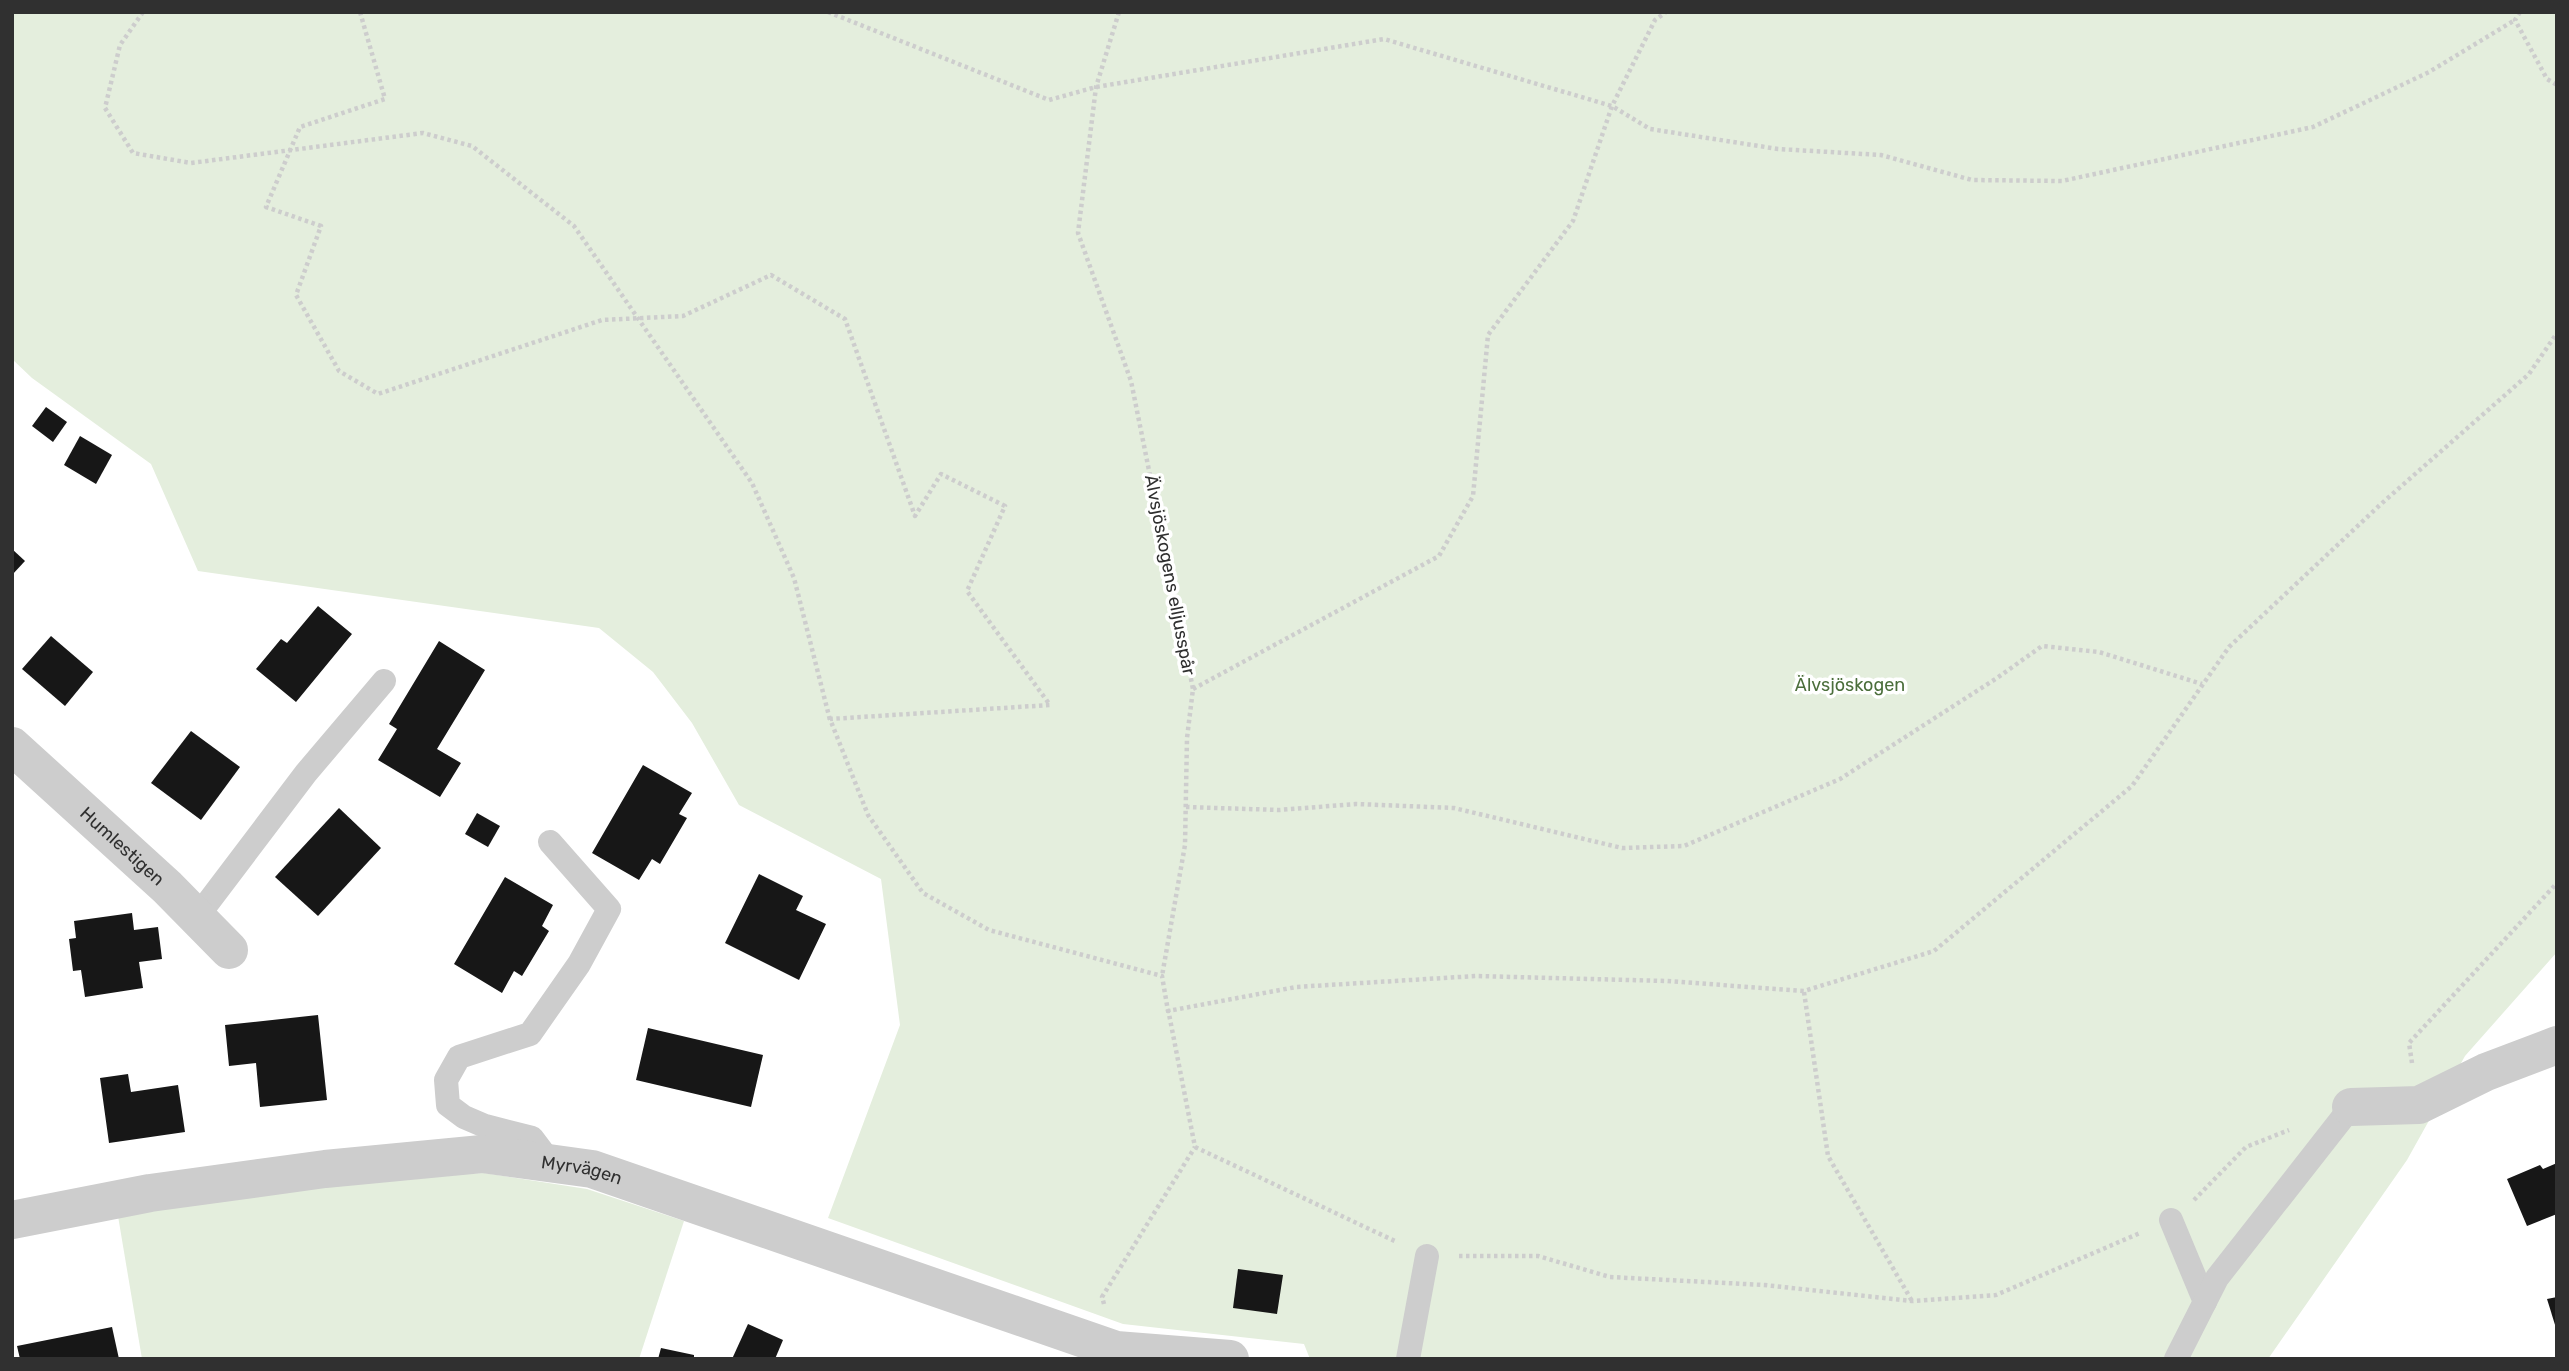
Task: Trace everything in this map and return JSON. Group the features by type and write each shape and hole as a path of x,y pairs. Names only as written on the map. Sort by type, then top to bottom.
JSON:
{"street":[{"name":"Humlestigen","path":"12,746 197,917 229,950"},
{"path":"2351,1107 2419,1105 2486,1072 2557,1045"},
{"name":"Myrvägen","path":"12,1220 150,1194 326,1169 482,1154 592,1169 1115,1354 1230,1359"}],"lane":[{"path":"197,917 306,773 384,681"},
{"path":"550,842 609,909 579,964 530,1034 459,1057 446,1080 448,1105 485,1126 532,1138 550,1162"},
{"path":"2176,1359 2217,1278 2351,1107"},
{"path":"2171,1220 2205,1301"},
{"path":"1408,1359 1427,1256"}],"path":[{"path":"143,12 120,45 105,108 133,153 191,163 423,133 472,146 574,226 752,483 794,578 830,719 868,815 923,893 989,930 1162,976"},
{"path":"360,12 385,99 300,127 266,207 321,226 296,295 339,371 378,394 602,320 683,316 771,275 845,319 915,516 942,474 1005,506 967,591 1050,705 830,719"},
{"path":"828,12 1049,100 1096,87 1384,39 1612,106 1650,129 1778,149 1881,155 1972,180 2062,181 2313,127 2429,72 2515,20 2520,12"},
{"name":"Älvsjöskogens elljusspår","path":"1119,12 1096,87 1078,233 1131,381 1193,689 1187,738 1185,845 1162,976 1168,1011"},
{"path":"1193,689 1438,556 1473,496 1488,335 1573,221 1612,106 1655,20 1666,12"},
{"path":"2515,20 2547,79 2557,85"},
{"path":"1115,1354 1102,1297 1195,1147 1168,1011 1296,987 1476,976 1667,981 1804,991 1934,951 2132,786 2229,647 2381,504 2529,374 2557,333"},
{"path":"1186,807 1279,810 1356,804 1454,808 1622,848 1684,846 1840,779 2042,646 2099,652 2203,684"},
{"path":"2419,1105 2409,1043 2557,883"},
{"path":"1804,991 1828,1156 1912,1301"},
{"path":"1195,1147 1427,1256 1538,1256 1610,1277 1764,1285 1912,1301 1996,1295 2176,1218 2246,1147 2293,1129"}],"green space":[{"name":"Älvsjöskogen","path":"12,12 2557,12 2557,952 2465,1056 2407,1160 2268,1359 1310,1359 1304,1344 1123,1324 828,1218 900,1025 881,879 739,805 692,723 653,672 599,628 198,571 151,464 32,378 12,359"},
{"path":"484,1173 587,1189 684,1221 639,1359 142,1359 118,1216 364,1178"}],"building":[{"path":"46,407 67,422 53,442 32,426"},
{"path":"80,436 112,455 96,484 64,465"},
{"path":"12,549 25,561 12,575"},
{"path":"318,606 352,634 296,702 256,669 281,639 287,643"},
{"path":"51,636 93,672 65,706 22,669"},
{"path":"439,641 485,670 437,749 461,763 440,797 378,760 397,729 389,724"},
{"path":"191,731 240,767 201,820 151,783"},
{"path":"643,765 692,793 679,814 687,818 660,864 652,859 639,880 592,853"},
{"path":"339,808 381,848 318,916 275,877"},
{"path":"477,813 500,826 488,847 465,834"},
{"path":"759,874 803,896 796,910 826,924 799,980 725,943"},
{"path":"505,877 553,905 542,926 549,931 522,976 514,971 502,993 454,964"},
{"path":"132,913 134,930 158,927 162,959 139,962 143,988 85,997 81,970 73,971 69,939 76,938 74,921"},
{"path":"318,1015 327,1100 260,1107 256,1063 229,1066 225,1025"},
{"path":"648,1028 763,1055 751,1107 636,1080"},
{"path":"128,1074 131,1092 178,1085 185,1132 109,1143 100,1078"},
{"path":"2557,1163 2557,1214 2527,1226 2507,1179 2540,1165 2543,1169"},
{"path":"1238,1269 1283,1275 1277,1314 1233,1308"},
{"path":"2557,1297 2557,1328 2556,1328 2547,1299"},
{"path":"748,1324 783,1340 775,1359 732,1359"},
{"path":"112,1327 119,1359 20,1359 17,1346"},
{"path":"661,1348 694,1355 694,1359 658,1359"}]}
